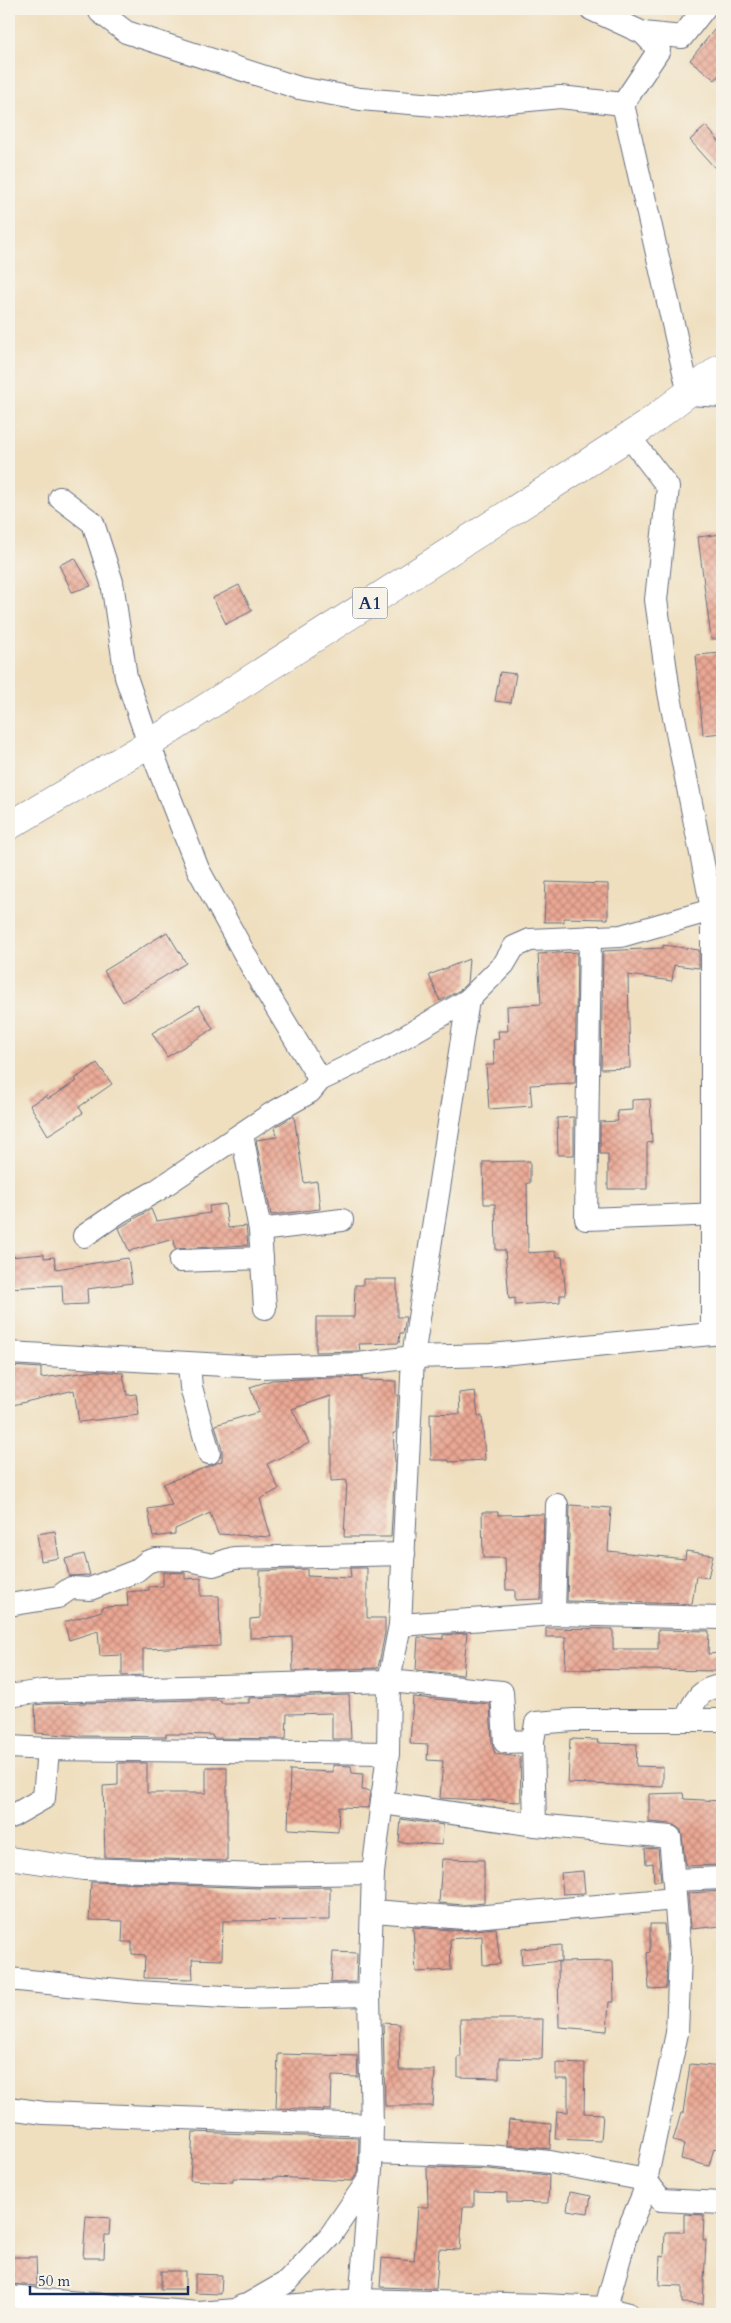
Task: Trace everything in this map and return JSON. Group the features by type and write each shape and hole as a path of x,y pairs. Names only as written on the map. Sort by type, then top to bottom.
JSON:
{"highway":[{"name":"A1","path":"9,826 149,744 628,435 688,394 722,367"}],"street":[{"path":"106,9 100,12 126,32 299,88 360,99 460,107 560,97 623,104"},
{"path":"591,9 644,33 682,37 704,9"},
{"path":"644,33 658,50 623,104 688,394 722,396"},
{"path":"9,1353 260,1367 358,1364 413,1357 491,1355 717,1333 717,908 669,692 656,600 668,487 628,435"},
{"path":"60,498 93,523 112,582 126,677 149,744 198,869 254,971 320,1080"},
{"path":"84,1236 271,1114 310,1092 320,1080 382,1050 468,1000 504,964 514,947 530,940 621,936 717,908"},
{"path":"590,937 586,1219 717,1215"},
{"path":"359,2307 372,2152 369,1995 374,1911 373,1874 388,1753 390,1681 400,1626 413,1357 468,1000"},
{"path":"242,1134 260,1230 265,1308"},
{"path":"260,1230 342,1220"},
{"path":"180,1261 262,1258"},
{"path":"189,1364 191,1387 209,1453"},
{"path":"554,1614 557,1506"},
{"path":"9,1605 58,1597 71,1588 90,1589 136,1571 147,1562 156,1559 189,1560 213,1565 234,1558 404,1554"},
{"path":"400,1626 554,1614 722,1618"},
{"path":"9,1696 43,1691 390,1681 502,1692 505,1742 533,1741"},
{"path":"685,1720 698,1696 710,1687 722,1686"},
{"path":"535,1825 533,1741 536,1723 722,1720"},
{"path":"10,1747 388,1753"},
{"path":"9,1818 44,1798 48,1749"},
{"path":"383,1803 535,1825 670,1837 680,1954 676,2033 643,2195 627,2232 604,2311"},
{"path":"9,1858 84,1870 260,1875 373,1874"},
{"path":"374,1911 464,1918 675,1890 722,1878"},
{"path":"9,1979 137,1992 242,1998 369,1995"},
{"path":"9,2108 44,2113 372,2125"},
{"path":"372,2152 490,2156 550,2162 646,2180 661,2200 722,2203"},
{"path":"200,2313 247,2305 287,2282 330,2236 371,2176"},
{"path":"9,2298 200,2313 359,2307 604,2311 628,2314"}],"building":[{"path":"722,20 722,71 715,80 690,60"},
{"path":"706,126 722,145 722,176 690,140"},
{"path":"722,534 722,639 711,639 698,537"},
{"path":"75,558 91,586 72,592 59,565"},
{"path":"239,585 252,611 226,624 213,598"},
{"path":"722,653 722,733 703,735 696,655"},
{"path":"500,672 516,674 511,703 495,701"},
{"path":"546,882 608,884 608,919 564,918 564,922 544,922"},
{"path":"167,932 186,963 123,1002 104,971"},
{"path":"663,945 699,950 699,968 674,965 672,981 628,975 630,1068 601,1069 603,951 663,948"},
{"path":"577,952 575,1083 530,1085 532,1106 489,1109 486,1065 494,1065 493,1040 499,1039 498,1031 508,1031 507,1006 541,1004 538,954"},
{"path":"469,959 467,983 460,990 440,1001 429,975"},
{"path":"199,1005 213,1029 167,1057 152,1033"},
{"path":"97,1063 112,1084 79,1107 83,1113 48,1135 30,1105 46,1096 48,1099 77,1081 75,1079"},
{"path":"650,1099 652,1142 647,1143 647,1189 608,1189 608,1154 600,1154 600,1122 618,1121 617,1111 632,1110 632,1100"},
{"path":"294,1116 304,1183 317,1181 320,1209 271,1215 256,1140 277,1137 275,1127"},
{"path":"574,1117 574,1155 558,1155 557,1118"},
{"path":"530,1161 530,1183 527,1183 528,1253 556,1251 557,1257 562,1257 566,1295 560,1295 560,1302 515,1305 515,1298 509,1299 505,1250 496,1250 495,1204 484,1204 483,1162"},
{"path":"225,1204 228,1228 246,1226 248,1245 175,1249 174,1239 129,1251 119,1228 151,1209 156,1221 210,1213 209,1206"},
{"path":"44,1254 44,1258 54,1257 56,1269 128,1258 132,1283 87,1289 88,1304 63,1305 62,1285 9,1288 9,1257"},
{"path":"363,1279 397,1279 397,1317 406,1317 403,1333 400,1333 399,1343 359,1344 360,1351 316,1352 316,1317 354,1317 355,1285 363,1285"},
{"path":"9,1366 41,1368 41,1378 97,1371 123,1373 127,1395 136,1394 139,1415 79,1422 74,1390 9,1406"},
{"path":"362,1377 362,1380 396,1381 396,1395 398,1395 396,1433 393,1433 395,1462 391,1537 344,1537 347,1480 331,1481 331,1396 292,1409 309,1443 267,1464 279,1489 260,1499 271,1537 218,1534 210,1513 175,1529 175,1534 153,1537 148,1509 172,1505 163,1484 222,1461 222,1450 215,1425 259,1412 250,1387 272,1380"},
{"path":"475,1391 478,1416 482,1416 485,1460 449,1462 449,1460 431,1460 430,1413 460,1414 459,1393"},
{"path":"570,1505 611,1508 608,1551 685,1559 686,1551 713,1555 708,1578 696,1576 692,1604 567,1601"},
{"path":"482,1512 498,1512 498,1515 544,1514 541,1599 515,1600 515,1590 506,1590 505,1558 483,1558"},
{"path":"55,1531 59,1558 41,1561 37,1534"},
{"path":"84,1554 90,1575 69,1576 65,1559"},
{"path":"350,1568 367,1568 367,1618 385,1618 385,1633 378,1668 293,1671 292,1637 250,1638 250,1619 260,1618 260,1571 307,1569 307,1576 351,1578"},
{"path":"163,1572 185,1573 185,1579 201,1578 201,1596 219,1596 220,1646 143,1649 143,1675 122,1676 122,1655 100,1656 98,1631 69,1640 64,1622 102,1611 102,1607 128,1606 127,1592 149,1590 149,1587 163,1586"},
{"path":"546,1628 613,1629 613,1649 658,1649 658,1630 709,1631 708,1654 722,1653 722,1671 565,1669 566,1637 546,1637"},
{"path":"467,1633 463,1675 416,1670 418,1637 443,1639 443,1635"},
{"path":"349,1695 351,1739 332,1739 332,1713 287,1714 286,1739 213,1738 212,1735 175,1734 166,1734 166,1737 82,1736 36,1733 35,1705 194,1700 221,1700 221,1703 249,1703 249,1698"},
{"path":"413,1697 490,1704 492,1743 495,1754 520,1757 521,1802 440,1798 443,1761 427,1760 428,1745 410,1744"},
{"path":"570,1739 598,1740 597,1743 637,1744 636,1766 663,1767 663,1787 568,1783"},
{"path":"118,1763 147,1763 147,1793 206,1793 206,1767 227,1767 227,1861 105,1857 103,1786 118,1785"},
{"path":"333,1765 351,1766 352,1773 363,1774 362,1790 370,1791 368,1808 339,1807 338,1832 288,1829 290,1770 333,1772"},
{"path":"683,1793 684,1799 722,1801 722,1865 686,1866 681,1830 672,1824 649,1822 649,1794"},
{"path":"401,1819 443,1825 442,1845 399,1842"},
{"path":"645,1848 658,1849 661,1881 654,1881 653,1863 646,1864"},
{"path":"442,1859 484,1860 484,1903 464,1905 439,1903"},
{"path":"583,1871 585,1893 563,1894 561,1873"},
{"path":"91,1882 260,1888 330,1887 330,1920 223,1921 222,1960 192,1959 193,1979 144,1978 145,1955 132,1954 132,1942 122,1942 123,1921 89,1920"},
{"path":"722,1891 722,1926 691,1929 688,1893"},
{"path":"650,1924 664,1924 667,1954 666,1988 649,1989 647,1953 650,1952"},
{"path":"413,1927 463,1931 496,1928 500,1964 483,1965 482,1936 450,1939 451,1970 416,1972"},
{"path":"561,1945 561,1961 522,1965 521,1949"},
{"path":"333,1952 357,1953 356,1982 331,1983"},
{"path":"613,1961 614,2002 609,2002 607,2031 559,2027 558,1962"},
{"path":"460,2019 543,2019 542,2059 499,2058 499,2078 458,2077 458,2057 461,2057"},
{"path":"383,2023 400,2024 399,2070 435,2070 433,2106 385,2106"},
{"path":"278,2054 357,2056 358,2077 332,2076 331,2110 276,2108"},
{"path":"556,2063 585,2064 584,2113 603,2114 601,2141 555,2139 557,2111 568,2112 568,2079 556,2079"},
{"path":"690,2064 722,2067 722,2150 714,2148 709,2166 681,2159 684,2144 673,2141 681,2113 683,2113"},
{"path":"509,2120 551,2124 550,2149 507,2145"},
{"path":"193,2132 359,2138 358,2172 352,2181 274,2177 274,2179 233,2178 233,2182 190,2180"},
{"path":"427,2167 488,2169 549,2175 548,2203 507,2202 507,2193 474,2192 474,2207 463,2207 460,2250 439,2249 436,2289 380,2287 382,2258 414,2261 418,2207 428,2207"},
{"path":"570,2192 591,2196 588,2213 567,2210"},
{"path":"684,2214 704,2215 703,2240 706,2240 703,2304 682,2303 682,2286 659,2285 660,2256 664,2257 665,2232 684,2232"},
{"path":"86,2216 110,2218 109,2235 105,2235 104,2258 83,2258"},
{"path":"9,2257 36,2257 37,2286 10,2284"},
{"path":"161,2271 185,2271 185,2289 161,2289"},
{"path":"195,2274 222,2275 221,2294 195,2293"}]}
